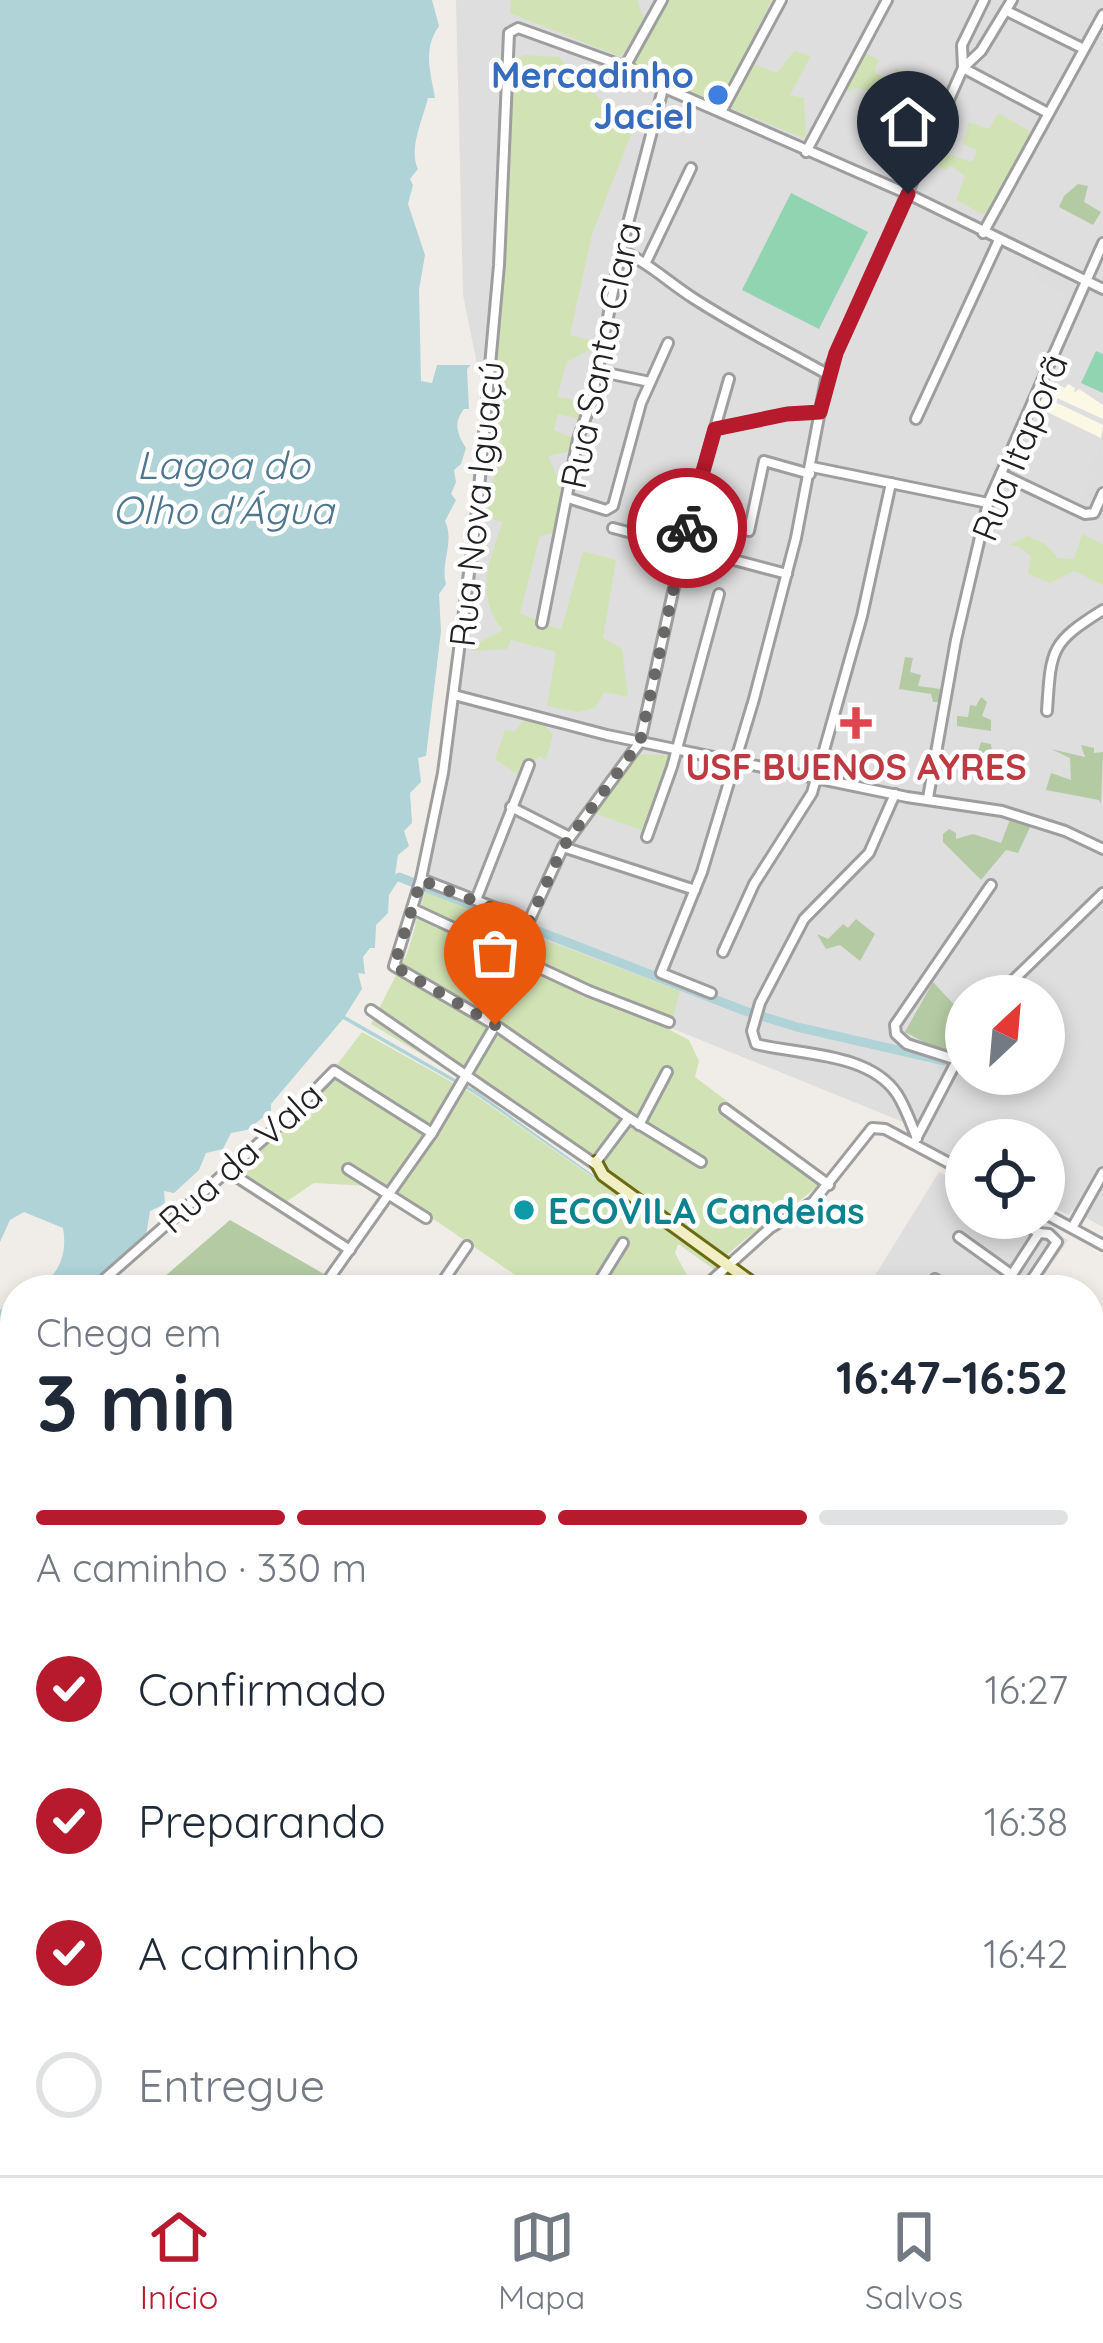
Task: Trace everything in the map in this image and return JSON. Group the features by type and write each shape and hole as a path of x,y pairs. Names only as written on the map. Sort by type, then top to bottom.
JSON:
{"main road":[{"path":"596,1163 603,1175 742,1275"}],"street":[{"path":"662,0 629,68 663,89 908,194 1103,289"},
{"path":"721,112 781,0"},
{"path":"806,152 887,0"},
{"path":"711,993 661,973 695,890 787,574 827,374 963,68 962,45 984,0"},
{"path":"963,68 971,64 1012,0"},
{"path":"1007,11 1082,48"},
{"path":"983,233 1103,15"},
{"name":"Rua Nova Iguaçú","path":"495,1025 394,966 421,880 454,695 491,382 509,36 518,28 629,68"},
{"path":"963,68 1048,113"},
{"name":"Rua Santa Clara","path":"542,623 578,439 592,400 621,250 663,89"},
{"path":"646,262 691,168"},
{"path":"916,419 999,240"},
{"name":"Rua Itaporã","path":"928,797 956,640 988,503 1103,243"},
{"path":"621,250 646,262 688,295 827,374"},
{"path":"568,498 606,510 614,502 634,424 668,343"},
{"path":"597,371 650,382"},
{"path":"421,880 529,922 563,847 640,742 683,544 729,379"},
{"path":"715,429 820,412"},
{"path":"748,532 764,461 988,503"},
{"path":"1001,474 1085,514 1094,513 1103,493"},
{"path":"723,952 754,884 806,804 817,777 862,616 891,483"},
{"path":"613,528 787,574"},
{"path":"647,837 672,767 719,594"},
{"path":"1047,711 1051,666 1059,644 1066,632 1103,610"},
{"path":"454,695 640,742 1002,811 1103,849"},
{"path":"476,900 529,765"},
{"path":"895,794 869,853 804,919 757,1014 752,1036 756,1044 840,1060 880,1078 899,1097 915,1142"},
{"path":"511,807 570,837"},
{"path":"563,847 695,890"},
{"path":"945,1056 907,1044 896,1034 895,1025 992,885"},
{"path":"1019,975 1103,893"},
{"path":"412,909 589,991 669,1022"},
{"path":"371,1010 465,1080 596,1163 628,1118"},
{"path":"332,1275 432,1133 495,1025 628,1118 701,1162"},
{"name":"Rua da Vala","path":"109,1275 334,1071 432,1133"},
{"path":"640,1124 667,1072"},
{"path":"915,1142 945,1083"},
{"path":"725,1109 829,1185"},
{"path":"716,1275 770,1228 813,1202 872,1128 915,1142 945,1160"},
{"path":"348,1168 426,1218"},
{"path":"226,1170 350,1250"},
{"path":"1072,1228 1103,1173"},
{"path":"1065,1224 1103,1245"},
{"path":"962,1239 1012,1275 1036,1239"},
{"path":"1034,1275 1057,1242 1054,1239"},
{"path":"603,1275 623,1244"},
{"path":"447,1275 467,1246"}],"shaded area":[{"path":"456,0 1103,0 1103,1227 1072,1210 1065,1213 1065,1119 945,1119 945,1153 923,1142 927,1134 918,1128 409,922 430,841 484,399 463,295"},
{"path":"1041,270 1080,288 1046,363 1038,360 1066,296 1036,282"},
{"path":"1049,381 1065,388 1068,384 1075,388 1074,393 1079,389 1103,405 1103,419 1057,398 1055,402 1103,425 1101,438 1037,407"},
{"path":"1036,410 1066,424 1044,416 1020,481 1007,475"},
{"path":"1102,442 1103,474 1086,513 1077,506"},
{"path":"939,1172 945,1175 945,1239 1068,1240 1044,1275 875,1275"}],"green space":[{"path":"511,0 637,0 644,19 621,57 510,13"},
{"path":"663,0 772,0 717,108 636,69 634,52"},
{"path":"794,51 811,56 790,95 804,98 806,139 730,108 753,64 777,73"},
{"path":"862,51 879,60 874,72 892,81 896,68 938,87 930,103 912,93 897,92 893,99 884,88 879,94 856,88 836,96"},
{"path":"525,55 559,57 632,132 592,234 570,335 601,343 567,362 557,397 586,401 584,420 558,414 554,430 573,438 571,451 548,456 564,491 557,532 540,536 520,613 561,630 583,551 616,560 603,638 622,649 628,697 604,692 595,708 577,712 547,706 556,652 511,640 507,649 473,651 476,644 503,630 489,605 487,578 503,522 484,517 501,447 493,396 507,210 511,61"},
{"path":"998,113 1035,134 992,210 982,214 956,200 965,176 950,165 947,170 926,163 932,149 972,162 977,150 963,144 969,122 989,129"},
{"path":"1078,184 1088,186 1084,202 1101,212 1093,225 1059,207"},
{"path":"791,193 868,232 819,329 742,290"},
{"path":"1096,351 1103,354 1103,393 1081,383"},
{"path":"1082,534 1103,544 1103,585 1074,571 1050,583 1028,574 1031,556 1018,546 1008,546 1027,536 1044,543 1058,558 1074,559"},
{"path":"905,657 913,658 910,672 921,675 918,686 941,689 939,702 933,702 931,694 899,689"},
{"path":"981,697 987,702 982,716 991,720 991,731 957,726 957,716 968,717 970,705 976,706"},
{"path":"538,718 553,735 546,760 540,756 518,775 495,759 505,730 514,732 523,721"},
{"path":"981,742 991,744 993,757 1011,750 1017,753 1015,768 1009,759 999,767 1002,774 996,779 989,770 982,771 976,757"},
{"path":"1081,745 1094,748 1094,753 1103,752 1101,804 1046,790 1051,773 1071,780 1070,758 1051,749 1085,757"},
{"path":"634,754 670,755 649,833 589,811"},
{"path":"1011,817 1032,823 1018,853 1006,850 981,880 943,842 949,829 956,839 973,834 1001,843"},
{"path":"426,890 680,991 670,1030 689,1040 699,1061 695,1077 827,1176 727,1255 461,1078 371,1024 407,954"},
{"path":"856,919 875,934 860,961 840,945 826,949 817,934 828,939"},
{"path":"933,982 945,995 945,1053 905,1032"},
{"path":"362,1032 475,1095 718,1265 715,1270 678,1244 675,1253 687,1275 515,1275 387,1187 314,1183 286,1202 237,1170 302,1110"},
{"path":"230,1220 324,1274 323,1275 166,1275"}],"water":[{"name":"Lagoa do Olho d'Água","path":"0,0 432,0 439,26 429,53 435,98 428,98 417,134 418,169 410,179 408,204 425,255 419,290 421,381 432,383 437,365 471,365 467,369 469,409 464,409 457,424 466,448 454,470 451,494 456,500 445,521 449,537 446,584 439,594 441,631 426,756 418,758 421,782 410,793 412,823 404,831 409,846 398,855 398,881 389,895 388,913 376,925 375,948 363,957 365,974 358,973 362,989 345,1016 476,1091 716,1263 475,1094 343,1019 271,1104 271,1111 247,1130 231,1133 223,1149 206,1153 199,1170 174,1193 164,1191 165,1204 150,1211 146,1235 99,1275 52,1275 64,1247 63,1228 24,1212 10,1220 0,1242"}],"waterway":[{"path":"399,877 745,1011 945,1061"}],"way so far":[{"path":"495,1025 394,966 421,880 529,922 563,847 640,742 687,528"}],"place":[{"name":"Mercadinho Jaciel","path":"718,95"},
{"name":"USF BUENOS AYRES","path":"856,723"},
{"name":"ECOVILA Candeias","path":"524,1210"}],"route":[{"path":"687,528 715,429 820,412 836,353 908,194"}]}
